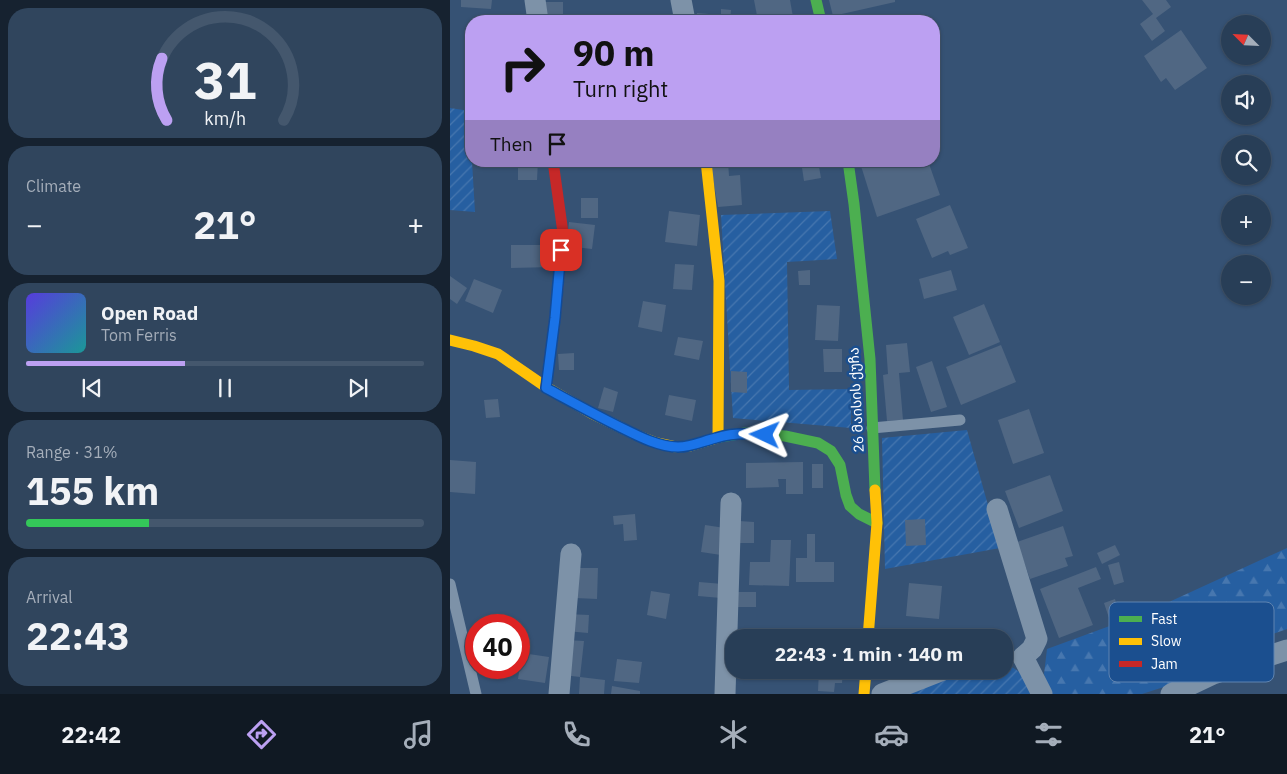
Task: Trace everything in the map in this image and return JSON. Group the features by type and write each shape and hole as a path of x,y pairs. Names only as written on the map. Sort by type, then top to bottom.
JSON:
{"street":[{"path":"535,0 537,15"},
{"path":"681,0 685,15"},
{"path":"816,0 820,15"},
{"path":"546,388 563,233 554,167"},
{"path":"707,167 719,281 718,437"},
{"name":"26 მაისის ქუჩა","path":"849,167 870,359 877,523 869,629"},
{"path":"450,340 498,354 546,388 591,413 657,443 676,447 690,446 718,437 745,433 785,436 818,443 831,451 840,465 850,506 859,514 877,523"},
{"path":"725,694 731,503"},
{"path":"997,509 1037,639 1032,649 1014,656 1042,694"},
{"path":"559,694 571,554"},
{"path":"1274,654 1287,650"},
{"path":"864,694 865,679"},
{"path":"882,694 920,679"},
{"path":"1171,694 1196,682"}],"lane":[{"path":"872,428 960,420"},
{"path":"450,584 476,694"}],"green space":[{"path":"450,108 465,110 465,167 472,167 475,212 450,210"},
{"path":"830,211 837,259 787,262 789,390 851,389 851,428 733,418 721,215"},
{"path":"967,430 1000,548 885,569 882,438"},
{"path":"1287,548 1287,629 1274,634 1274,602 1169,602"},
{"path":"1109,626 1109,682 1174,682 1142,694 1050,694 1044,674 1047,649"},
{"path":"1013,668 1022,675 1034,694 899,694 923,679 1013,679"}],"building":[{"path":"461,0 492,0 491,9 461,7"},
{"path":"754,0 790,0 793,15 757,15"},
{"path":"829,0 895,0 895,2 833,15"},
{"path":"1142,0 1166,0 1171,7 1156,18 1165,31 1152,41 1140,24 1153,14"},
{"path":"541,2 563,2 563,15 541,15"},
{"path":"721,9 731,10 731,15 721,15"},
{"path":"697,13 721,15 697,15"},
{"path":"1181,30 1207,68 1175,90 1166,78 1161,82 1144,56"},
{"path":"518,167 538,167 537,180 518,180"},
{"path":"711,167 728,167 729,176 740,175 742,205 718,207"},
{"path":"802,167 819,167 821,178 804,181"},
{"path":"861,167 930,167 940,195 877,217"},
{"path":"581,198 598,198 598,218 581,218"},
{"path":"950,205 968,248 950,255 948,251 932,258 916,219"},
{"path":"669,211 700,215 697,246 665,242"},
{"path":"569,222 595,225 592,249 566,246"},
{"path":"511,245 553,245 553,267 511,268"},
{"path":"675,264 694,265 692,290 673,289"},
{"path":"810,270 810,285 799,285 798,271"},
{"path":"951,270 957,290 924,299 919,279"},
{"path":"450,276 467,288 457,304 450,299"},
{"path":"474,279 502,290 493,313 465,301"},
{"path":"643,301 666,305 662,332 638,327"},
{"path":"984,304 1000,342 969,355 953,317"},
{"path":"817,305 840,306 838,341 815,340"},
{"path":"678,337 703,341 699,360 674,355"},
{"path":"907,343 910,372 899,373 903,420 887,421 883,375 888,374 886,345"},
{"path":"1001,345 1016,382 961,405 946,367"},
{"path":"823,349 842,349 842,372 824,372"},
{"path":"574,353 574,370 559,370 558,354"},
{"path":"932,361 947,407 931,412 916,367"},
{"path":"731,371 747,372 747,393 731,392"},
{"path":"604,387 618,392 613,412 598,408"},
{"path":"669,395 696,400 692,421 665,415"},
{"path":"498,399 500,417 486,418 484,400"},
{"path":"1029,409 1044,453 1013,464 998,420"},
{"path":"450,460 476,462 475,494 450,492"},
{"path":"803,462 803,494 786,494 786,479 778,479 779,487 746,488 746,463"},
{"path":"812,464 823,464 823,488 812,488"},
{"path":"1050,475 1063,511 1019,528 1005,491"},
{"path":"635,514 637,540 624,541 623,524 614,525 613,516"},
{"path":"925,519 926,545 906,546 905,520"},
{"path":"739,521 754,522 754,543 739,543"},
{"path":"705,525 725,528 721,555 701,552"},
{"path":"1063,526 1073,556 1065,558 1068,566 1030,579 1017,542"},
{"path":"807,534 815,534 815,562 834,562 834,582 796,582 796,558 807,558"},
{"path":"771,540 791,540 789,586 749,585 750,562 770,562"},
{"path":"1115,545 1120,555 1102,564 1097,553"},
{"path":"1119,562 1124,582 1114,585 1108,565"},
{"path":"1096,567 1101,579 1078,588 1093,625 1059,638 1040,589"},
{"path":"576,568 598,568 597,599 575,598"},
{"path":"699,582 723,584 721,598 698,596"},
{"path":"909,583 942,586 939,619 906,616"},
{"path":"651,591 670,594 666,619 647,615"},
{"path":"733,592 756,592 756,607 733,607"},
{"path":"1115,599 1116,602 1109,602 1109,618 1104,603"},
{"path":"567,614 589,615 588,633 566,631"},
{"path":"566,640 584,641 580,677 563,675"},
{"path":"530,654 549,657 545,683 518,679 530,679"},
{"path":"617,659 642,662 639,683 614,681"},
{"path":"580,677 605,680 604,694 579,694"},
{"path":"819,679 842,679 842,683 835,683 834,692 818,691"},
{"path":"612,686 640,691 640,694 611,694"}],"traffic: fast":[{"path":"816,0 820,15"},
{"path":"849,167 870,359 875,490"},
{"path":"720,437 745,433 785,436 818,443 831,451 840,465 850,506 859,514 877,523"}],"traffic: slow":[{"path":"707,167 719,281 718,437"},
{"path":"450,340 498,354 546,387 591,413 657,443 676,447 690,446 720,437"},
{"path":"869,629 877,523 875,490"},
{"path":"864,694 865,679"}],"traffic: jam":[{"path":"546,387 563,233 554,167"}],"route":[{"path":"561,250 546,388 591,413 657,443 676,447 690,446 718,437 745,433 765,435"}]}
